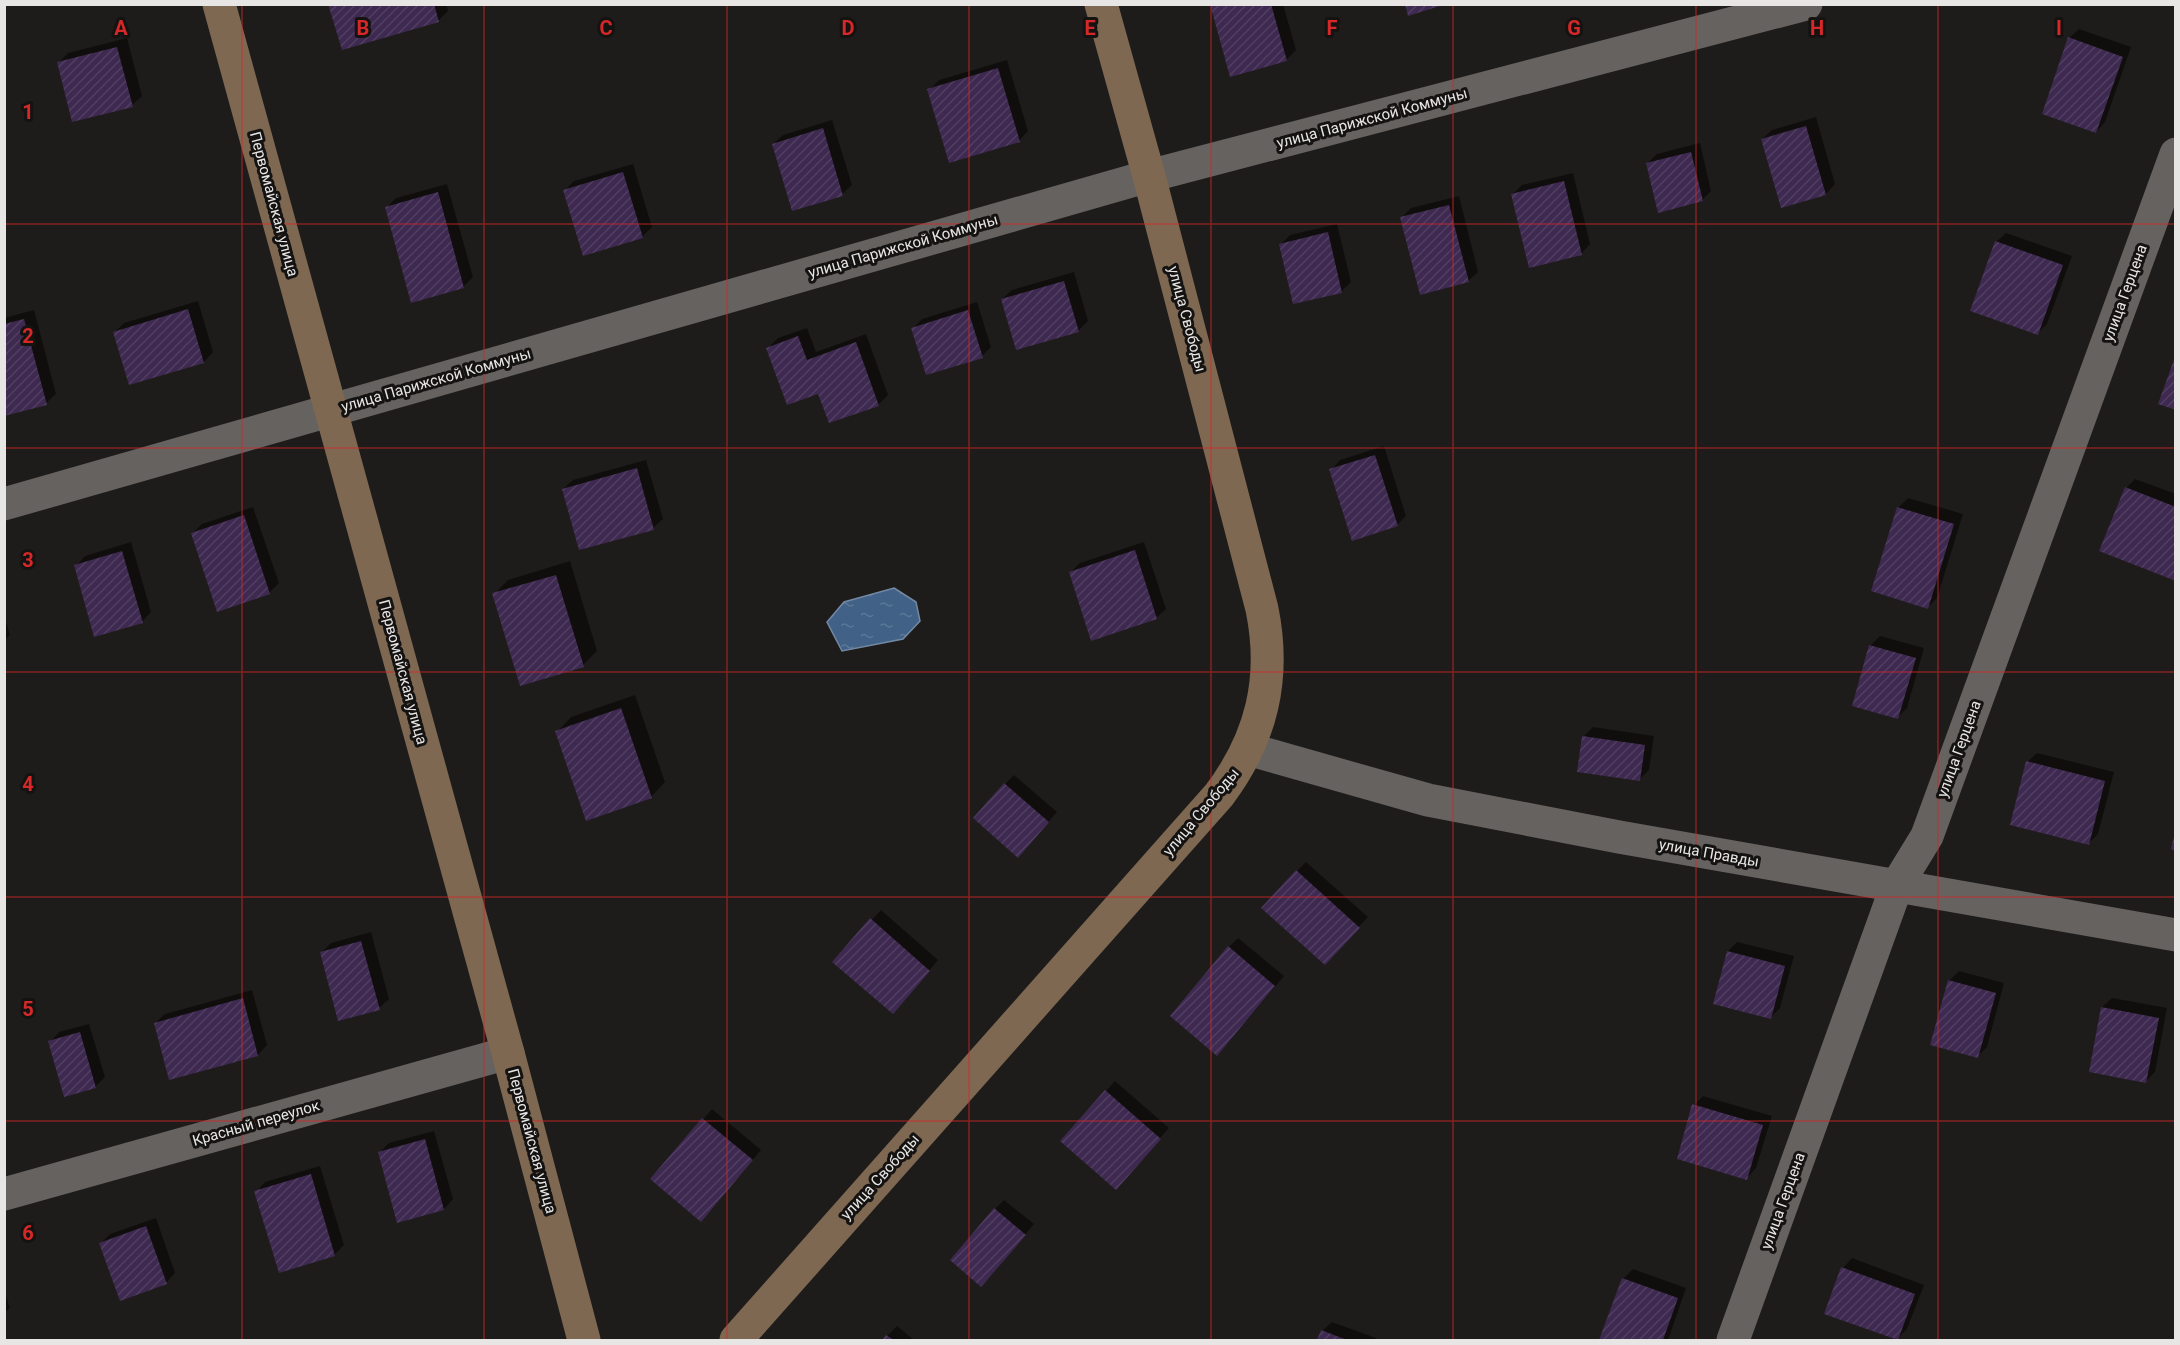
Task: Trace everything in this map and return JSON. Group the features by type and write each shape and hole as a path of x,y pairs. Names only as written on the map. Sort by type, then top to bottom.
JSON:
{"main road":[{"name":"Первомайская улица","path":"219,4 508,1053 584,1341"},
{"name":"улица Свободы","path":"735,1341 1219,795 1248,749 1262,710 1268,670 1266,629 1149,176 1101,4"}],"street":[{"name":"улица Парижской Коммуны","path":"4,504 1149,176 1806,4"},
{"name":"улица Герцена","path":"1733,1341 1897,885 1927,836 2175,154"},
{"name":"улица Правды","path":"1248,749 1428,800 1619,837 2175,934"},
{"name":"Красный переулок","path":"4,1194 508,1053"}],"water":[{"path":"894,588 916,602 920,621 903,639 842,651 827,622 844,602"}],"building":[{"path":"328,4 434,4 439,22 342,50"},
{"path":"1210,4 1271,4 1287,61 1230,77"},
{"path":"1405,4 1443,4 1443,5 1408,16"},
{"path":"2068,37 2123,57 2096,133 2042,114"},
{"path":"117,47 133,107 72,122 57,62"},
{"path":"998,68 1020,142 949,163 927,89"},
{"path":"1806,126 1826,195 1781,208 1761,139"},
{"path":"823,128 843,196 792,211 772,144"},
{"path":"1691,152 1703,201 1658,213 1646,163"},
{"path":"623,172 643,238 583,256 563,190"},
{"path":"1564,181 1582,255 1529,268 1511,194"},
{"path":"438,192 464,288 411,303 385,207"},
{"path":"1449,205 1469,282 1420,295 1400,217"},
{"path":"1328,232 1342,293 1293,304 1279,244"},
{"path":"1995,241 2063,265 2038,335 1970,311"},
{"path":"1064,281 1079,332 1016,350 1001,299"},
{"path":"188,309 204,363 129,385 113,332"},
{"path":"968,310 983,358 926,375 911,328"},
{"path":"24,319 47,405 4,416 4,324"},
{"path":"798,336 807,360 856,342 879,406 829,423 818,394 787,405 766,348"},
{"path":"2176,357 2176,410 2158,404"},
{"path":"1375,455 1398,526 1352,541 1329,469"},
{"path":"637,468 654,530 579,550 562,489"},
{"path":"2125,487 2176,507 2176,581 2099,551"},
{"path":"1897,507 1954,524 1928,609 1871,591"},
{"path":"244,515 270,594 217,612 191,533"},
{"path":"1135,550 1157,619 1091,641 1069,572"},
{"path":"122,551 143,623 94,637 74,565"},
{"path":"556,575 584,667 520,686 492,593"},
{"path":"1869,645 1916,658 1898,719 1852,706"},
{"path":"621,708 652,798 586,821 555,731"},
{"path":"1582,736 1645,745 1640,781 1577,772"},
{"path":"2026,761 2105,781 2089,845 2010,825"},
{"path":"1004,783 1049,822 1018,858 973,818"},
{"path":"2176,832 2176,851 2171,849"},
{"path":"1296,870 1360,928 1325,965 1261,908"},
{"path":"870,918 930,971 893,1014 832,962"},
{"path":"361,941 380,1010 338,1021 320,952"},
{"path":"1228,946 1275,986 1217,1056 1170,1016"},
{"path":"1727,951 1785,966 1771,1019 1713,1004"},
{"path":"1948,980 1996,993 1978,1058 1930,1045"},
{"path":"243,998 258,1056 169,1080 154,1023"},
{"path":"2101,1007 2159,1018 2146,1083 2089,1072"},
{"path":"80,1032 96,1088 64,1097 48,1041"},
{"path":"1105,1090 1161,1139 1116,1190 1060,1141"},
{"path":"1692,1104 1763,1125 1747,1180 1677,1159"},
{"path":"702,1118 753,1160 701,1222 650,1179"},
{"path":"425,1139 444,1210 397,1223 378,1152"},
{"path":"311,1174 335,1256 279,1273 254,1191"},
{"path":"994,1208 1026,1235 981,1287 950,1260"},
{"path":"146,1226 167,1284 120,1301 99,1243"},
{"path":"1841,1267 1915,1294 1898,1340 1824,1314"},
{"path":"1622,1278 1678,1298 1663,1340 1599,1340"},
{"path":"1321,1330 1347,1340 1317,1340"},
{"path":"886,1335 894,1340 882,1340"}]}
